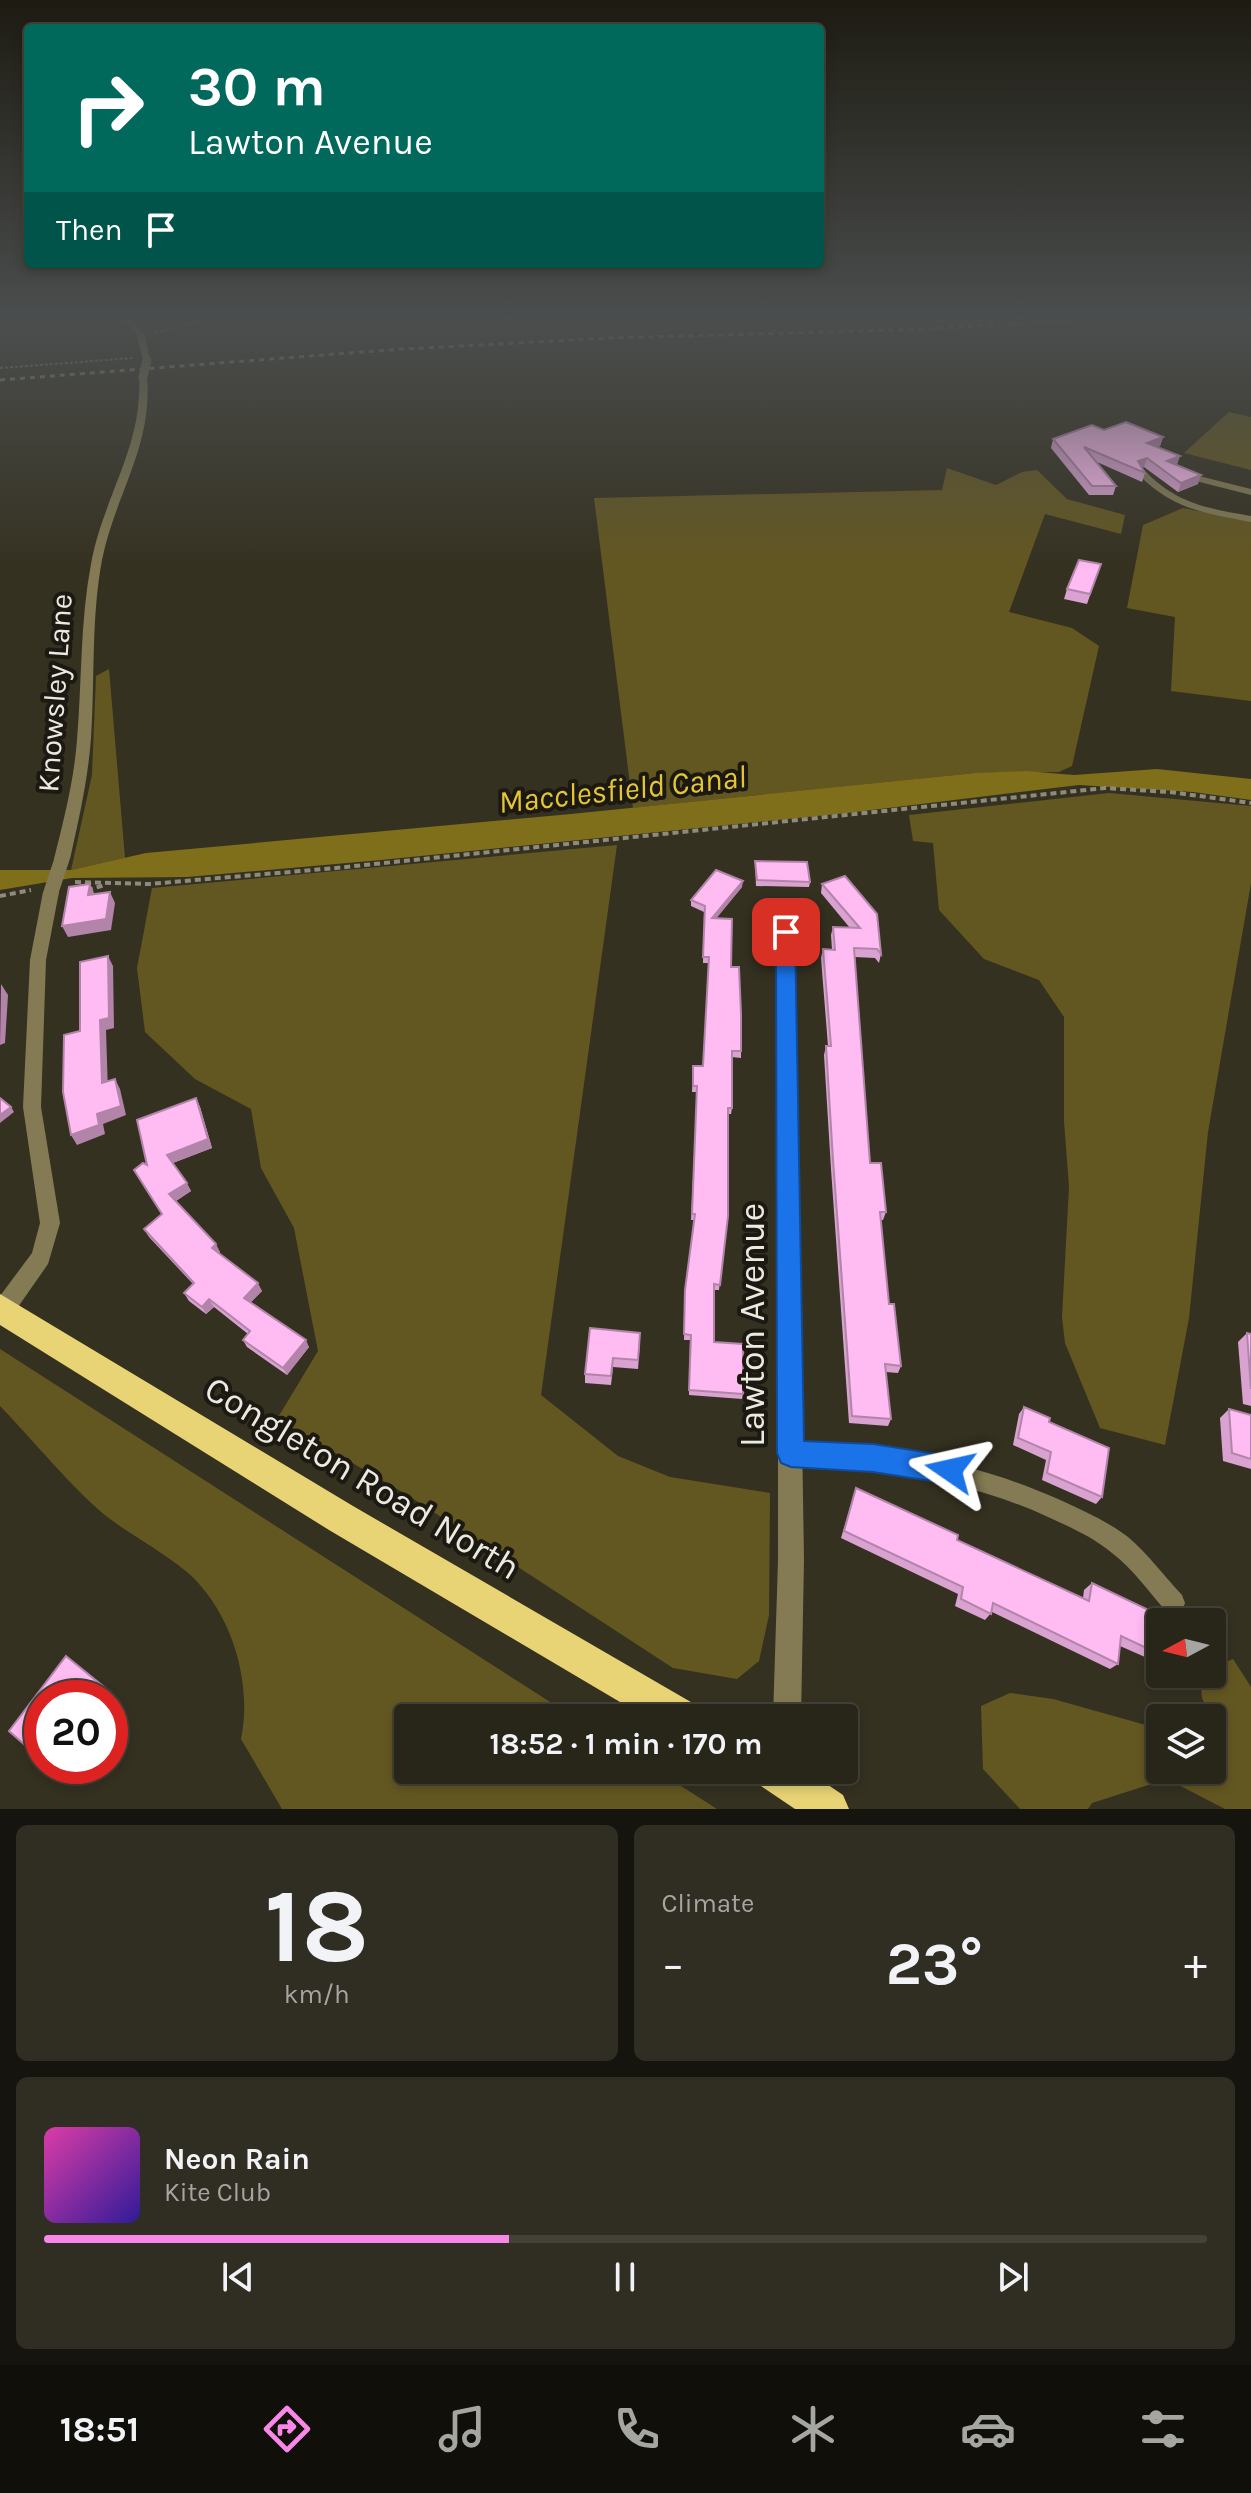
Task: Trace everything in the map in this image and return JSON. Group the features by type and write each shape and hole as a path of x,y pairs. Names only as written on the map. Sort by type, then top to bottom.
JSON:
{"highway":[{"name":"Congleton Road North","path":"2,1309 341,1518 659,1704"},
{"path":"796,1784 829,1809"}],"street":[{"name":"Knowsley Lane","path":"2,1309 41,1257 50,1223 32,1107 38,960 51,888 62,859 76,802 84,740 90,589 104,532 142,426 147,401"},
{"name":"Lawton Avenue","path":"786,932 791,1453 787,1704"}],"lane":[{"path":"1141,472 1160,493 1179,504 1251,519"},
{"path":"1195,478 1251,492"},
{"path":"791,1453 926,1465 973,1476 1026,1495 1088,1525 1128,1552 1174,1603"}],"path":[{"path":"0,896 51,888 149,884 336,868 1105,788 1170,792 1251,803"},
{"path":"51,888 94,889 107,884"}],"shaded area":[{"path":"1229,412 1251,417 1251,470 1184,453"},
{"path":"947,468 996,485 1022,472 1037,470 1067,499 1125,515 1121,534 1045,514 1009,612 1072,628 1099,646 1072,766 1059,772 975,773 633,808 594,498 942,490"},
{"path":"1183,508 1251,521 1251,701 1171,691 1175,617 1127,608 1143,525"},
{"path":"109,669 125,858 71,870 92,775 96,676"},
{"path":"1157,769 1251,779 1251,800 1193,792 1079,785 847,813 381,860 187,877 72,878 0,890 0,870 71,870 146,853 975,773 1026,771 1074,775"},
{"path":"1109,793 1251,806 1251,883 1208,1132 1189,1318 1165,1445 1100,1428 1065,1343 1062,1317 1069,1187 1064,1121 1064,1017 1039,980 984,959 939,910 933,843 913,841 909,815"},
{"path":"617,845 541,1395 618,1456 670,1477 770,1493 769,1615 759,1661 737,1679 673,1668 409,1496 277,1419 318,1351 294,1228 261,1168 251,1109 195,1079 145,1032 137,968 152,888"},
{"path":"0,1349 553,1704 394,1704 394,1784 678,1784 717,1809 282,1809 241,1739 244,1694 241,1671 227,1627 216,1606 187,1572 93,1504 0,1406"},
{"path":"1233,1659 1251,1687 1251,1809 1225,1809 1177,1784 1226,1784 1226,1704 1205,1704 1201,1688 1226,1688 1226,1662"},
{"path":"1010,1693 1053,1699 1146,1725 1146,1784 1151,1784 1092,1803 1088,1809 1020,1809 983,1769 981,1706"}],"building":[{"path":"1126,422 1163,437 1147,443 1180,456 1167,461 1201,475 1181,483 1147,458 1138,461 1145,473 1084,447 1116,486 1092,486 1053,439 1092,425 1104,430"},
{"path":"1079,560 1101,564 1090,594 1067,589"},
{"path":"755,861 807,862 810,882 757,880"},
{"path":"716,870 743,881 712,918 732,919 731,967 739,967 741,1014 741,1051 732,1051 732,1108 728,1108 728,1216 720,1285 714,1284 714,1342 743,1344 743,1394 689,1390 691,1335 684,1334 685,1290 695,1214 692,1214 697,1086 693,1086 693,1066 703,1066 709,957 703,957 705,906 691,900"},
{"path":"845,876 877,914 881,954 877,949 854,948 870,1163 881,1163 886,1212 880,1212 889,1304 894,1304 901,1366 885,1364 891,1419 852,1416 833,1160 826,1046 831,1046 823,949 835,950 833,927 860,928 822,884"},
{"path":"90,884 88,895 110,892 106,919 62,926 69,887"},
{"path":"108,956 109,1018 100,1020 102,1083 115,1079 121,1106 97,1114 99,1125 71,1135 63,1092 64,1035 80,1031 80,962"},
{"path":"0,1098 11,1107 0,1115"},
{"path":"196,1098 208,1139 167,1155 187,1183 169,1194 216,1244 212,1248 258,1283 244,1298 306,1340 283,1368 243,1340 250,1331 209,1299 202,1307 184,1293 194,1283 144,1229 162,1214 134,1170 143,1163 147,1165 137,1120"},
{"path":"590,1328 640,1333 638,1360 613,1358 611,1376 585,1374"},
{"path":"1247,1333 1251,1334 1251,1389"},
{"path":"1024,1407 1050,1418 1049,1422 1109,1448 1102,1497 1047,1473 1051,1452 1018,1438"},
{"path":"1229,1409 1251,1415 1251,1459 1232,1453"},
{"path":"856,1488 958,1535 957,1540 1089,1601 1092,1583 1146,1609 1146,1648 1121,1636 1118,1664 993,1603 991,1614 961,1599 963,1587 844,1531"},
{"path":"66,1656 95,1680 48,1680"},
{"path":"24,1711 24,1744 9,1731"}],"route":[{"path":"786,932 791,1453 873,1458 950,1470"}],"water label":[{"name":"Macclesfield Canal","path":"622,789"}]}
